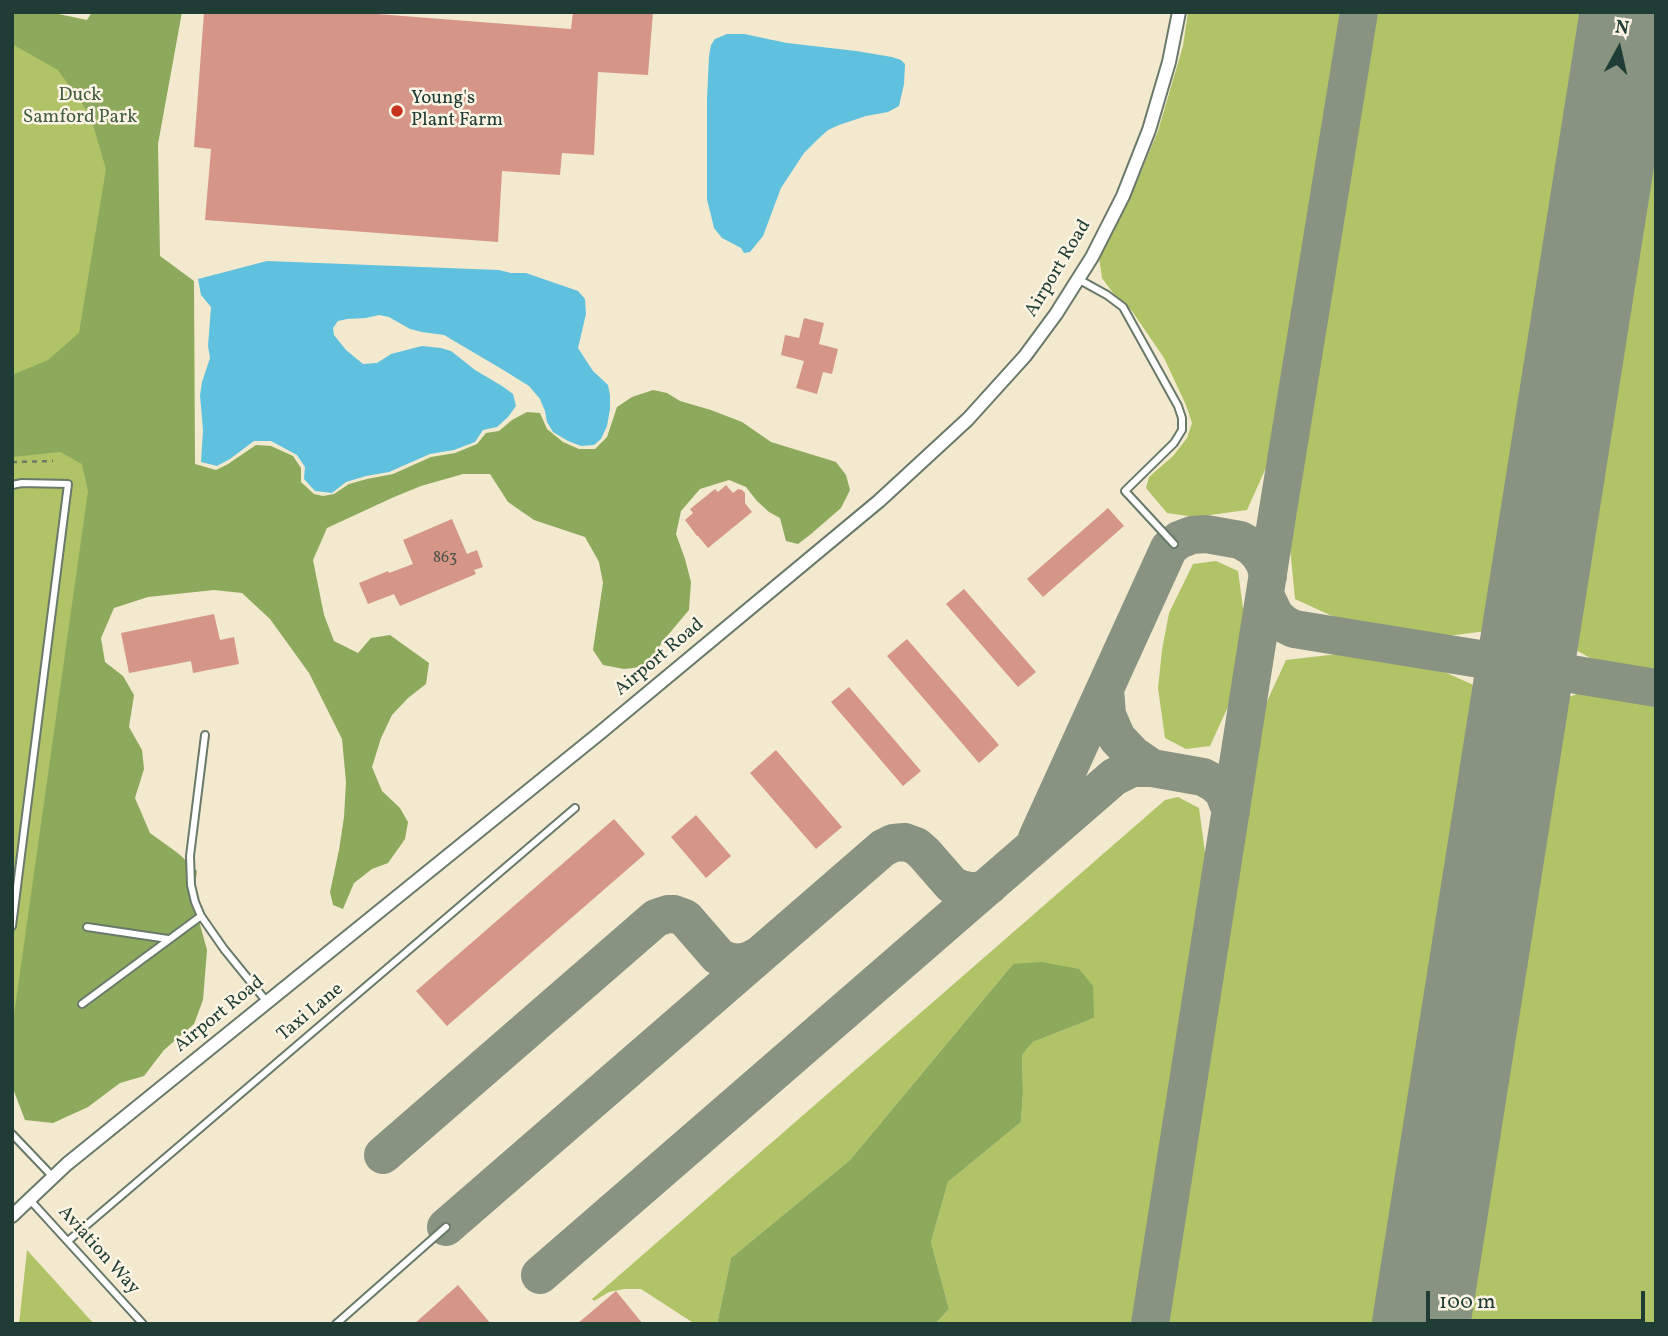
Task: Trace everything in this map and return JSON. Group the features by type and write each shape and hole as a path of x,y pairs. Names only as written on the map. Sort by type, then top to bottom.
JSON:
{"street":[{"name":"Airport Road","path":"12,1216 67,1164 590,740 879,500 968,419 1025,356 1056,314 1092,257 1123,196 1149,130 1169,62 1179,12"}],"lane":[{"path":"1078,279 1123,307 1178,406 1182,430 1174,443 1125,491 1174,544"},
{"path":"12,485 68,484 12,926"},
{"path":"205,735 190,856 193,894 201,916 267,1002"},
{"name":"Taxi Lane","path":"68,1241 575,808"},
{"path":"82,1004 201,916"},
{"path":"87,927 169,939"},
{"path":"12,1135 53,1177"},
{"name":"Aviation Way","path":"30,1200 143,1324"},
{"path":"337,1324 446,1227"}],"path":[{"path":"12,462 53,461"}],"green space":[{"path":"12,12 49,12 87,20 92,12 182,12 158,144 160,256 194,281 195,464 216,470 256,445 271,446 293,456 301,468 301,482 314,494 323,496 334,494 349,484 393,474 431,457 455,453 477,444 486,433 499,431 527,412 540,413 547,429 563,442 579,449 595,449 607,437 617,407 632,397 653,390 742,422 771,442 836,462 846,475 850,490 841,508 798,544 786,541 780,518 769,512 746,487 729,480 700,489 681,511 676,534 691,582 689,610 662,642 649,666 624,669 603,665 593,650 603,583 599,562 585,537 534,520 508,502 490,474 463,474 421,486 327,528 313,560 324,615 334,641 358,653 371,638 390,635 429,663 426,684 392,715 372,767 382,791 400,808 408,822 405,839 388,863 372,869 354,883 343,909 333,905 330,892 344,817 346,782 342,739 309,673 270,619 242,593 214,590 148,597 114,608 101,638 105,662 123,676 134,695 129,727 142,750 144,769 135,798 150,833 197,871 193,899 207,950 203,1000 194,1024 164,1050 144,1076 120,1083 88,1107 53,1123 25,1120 12,1086 12,1029 88,491 82,464 60,452 12,457 12,375 48,360 79,333 106,169 90,115 58,70 12,44"},
{"path":"1188,12 1347,12 1295,342 1269,461 1247,510 1195,517 1167,513 1146,488 1149,477 1173,456 1187,438 1192,423 1164,358 1132,311 1102,278 1099,257 1132,193 1158,131 1183,46"},
{"path":"1374,12 1593,12 1495,630 1447,636 1393,631 1343,621 1295,599 1290,547 1305,423 1353,113"},
{"name":"Duck Samford Park","path":"12,30 156,48 12,1077"},
{"path":"1656,40 1656,670 1594,660 1574,649 1563,628"},
{"path":"1216,561 1238,571 1245,623 1240,660 1232,698 1210,746 1186,749 1165,738 1158,688 1162,650 1169,613 1193,564"},
{"path":"1338,654 1387,659 1440,670 1487,691 1385,1324 1161,1324 1240,823 1264,708 1286,660"},
{"path":"1590,693 1656,703 1656,1324 1452,1324 1549,715 1556,705 1566,698"},
{"path":"1178,797 1199,808 1206,860 1192,983 1138,1324 935,1324 949,1309 931,1242 948,1182 1021,1122 1022,1055 1033,1042 1094,1018 1013,964 850,1160 731,1258 717,1324 695,1324 641,1289 609,1292 594,1301 592,1299 1165,800"},
{"path":"1042,962 1079,969 1093,986 1094,1018 1033,1042 1022,1055 1021,1122 948,1182 931,1242 949,1309 935,1324 717,1324 731,1258 850,1160 1013,964"},
{"path":"27,1250 94,1324 19,1324"}],"water":[{"path":"727,34 744,34 787,43 892,57 905,64 899,106 888,112 839,125 817,140 804,153 781,188 763,236 750,252 744,253 741,248 722,238 714,228 707,199 709,56 715,39"},
{"path":"267,261 499,270 526,273 578,291 585,299 586,314 578,348 593,371 608,385 610,395 607,426 601,439 594,445 581,446 568,441 553,432 540,399 529,386 444,335 410,329 389,317 379,315 338,321 333,328 334,335 346,350 363,364 377,363 391,354 422,346 441,348 451,351 513,394 516,406 497,427 483,430 475,442 454,450 430,454 389,472 346,482 332,493 315,491 304,479 305,467 297,455 271,441 254,441 217,466 201,462 203,430 200,395 210,358 208,346 211,307 201,295 198,279"}],"building":[{"name":"Young's Plant Farm","path":"204,12 351,12 571,29 573,12 653,12 648,75 598,72 594,155 562,153 560,175 502,171 498,242 205,220 211,149 194,147"},
{"path":"804,318 824,323 819,344 838,349 832,374 823,372 817,394 796,388 804,361 781,355 785,335 799,338"},
{"path":"726,485 733,493 738,489 745,493 745,503 752,512 708,548 685,520 693,513 690,509 715,489 718,492"},
{"path":"1108,508 1124,526 1043,597 1027,579"},
{"path":"452,519 467,554 477,550 483,567 474,570 476,574 400,606 394,594 368,604 359,583 413,564 403,540"},
{"path":"964,589 1036,672 1018,687 946,604"},
{"path":"214,614 220,640 234,637 239,664 193,673 191,661 129,673 121,633"},
{"path":"907,639 999,745 979,763 887,656"},
{"path":"849,687 921,771 903,786 831,702"},
{"path":"776,750 842,827 816,849 750,773"},
{"path":"696,815 731,856 706,878 671,837"},
{"path":"614,819 645,854 447,1026 416,991"},
{"path":"458,1285 491,1324 414,1324"},
{"path":"616,1291 643,1324 577,1324"}],"taxiway":[{"path":"1150,1324 1359,12"},
{"path":"1037,838 1169,548 1192,535 1206,534 1240,540 1259,554 1268,576"},
{"path":"1265,595 1275,616 1294,629 1486,660 1510,679 1519,707"},
{"path":"1533,617 1540,651 1565,673"},
{"path":"1519,707 1526,694 1537,684 1565,673 1656,688"},
{"path":"1105,689 1107,715 1117,738 1133,755 1152,768"},
{"path":"540,1275 1114,777 1132,768 1152,768 1203,777 1223,791 1231,811"},
{"path":"446,1227 883,848 893,843 905,842 924,853 952,885 970,891 980,891 989,886"},
{"path":"383,1155 656,918 668,914 685,918 718,956 727,961 738,963 758,956"}],"runway":[{"path":"1421,1324 1629,12"}],"place":[{"name":"Young's Plant Farm","path":"397,111"}]}
